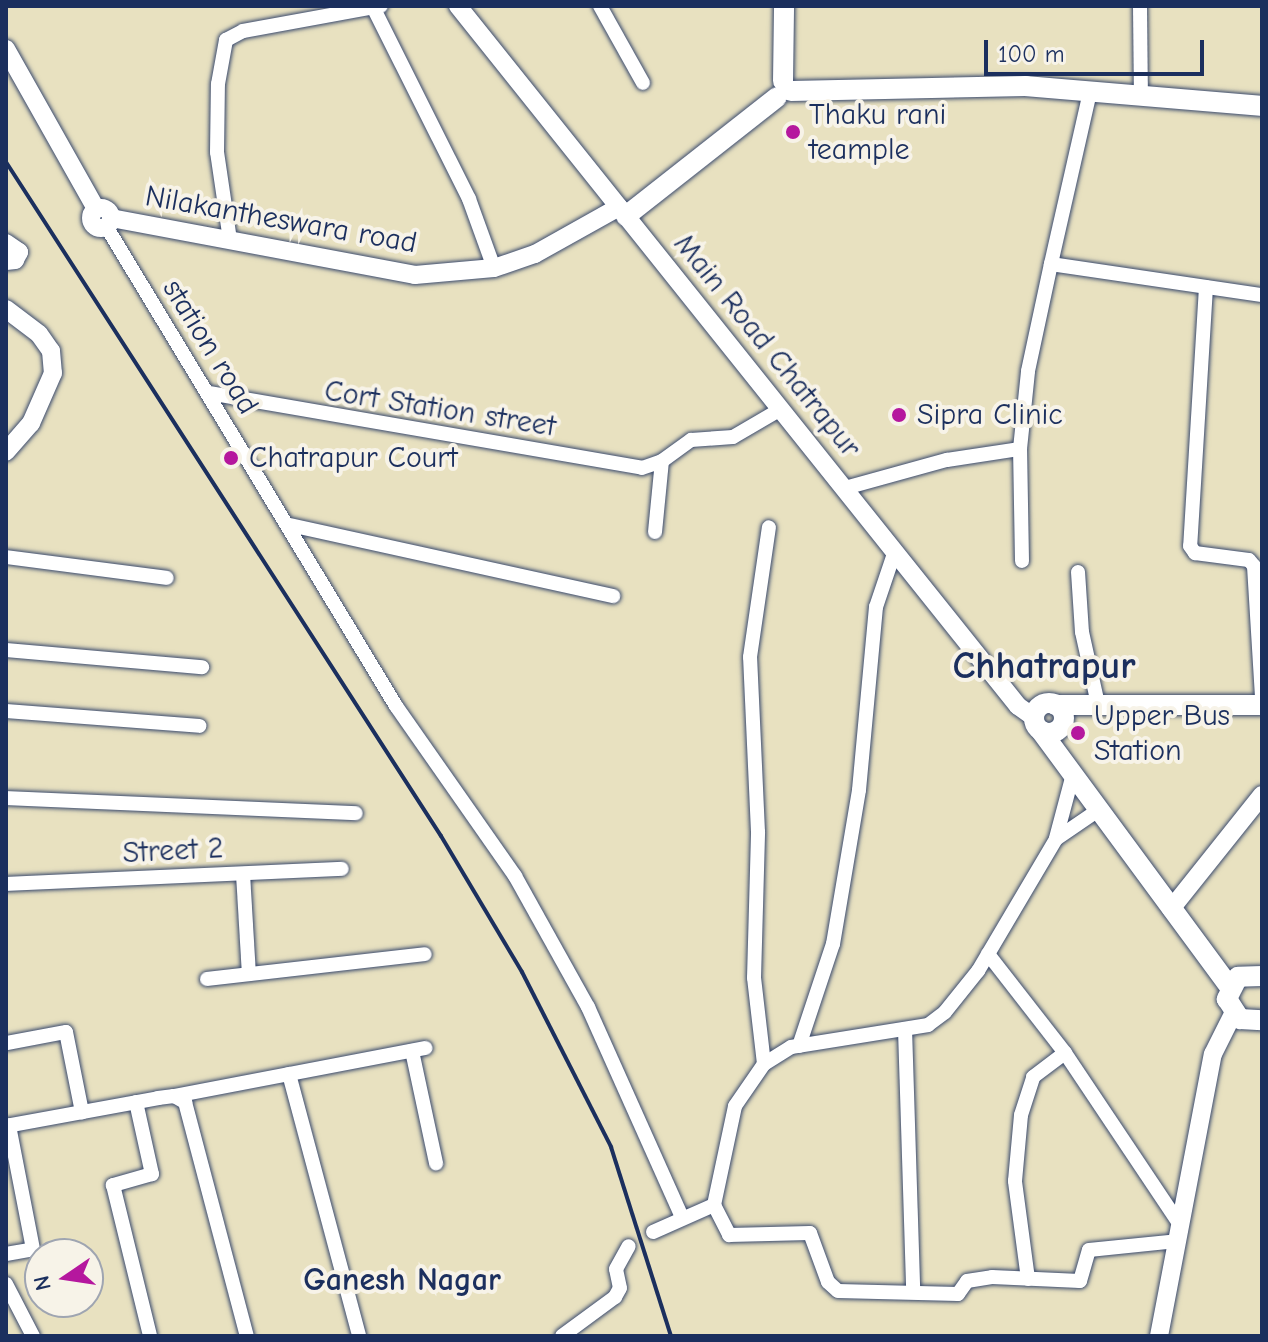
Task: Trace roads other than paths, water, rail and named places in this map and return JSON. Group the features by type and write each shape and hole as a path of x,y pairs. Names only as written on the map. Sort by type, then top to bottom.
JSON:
{"main road":[{"path":"783,90 784,6"},
{"path":"623,211 783,90 1026,86 1262,106"},
{"path":"1050,720 1098,704 1262,705"},
{"path":"1050,720 1262,715"},
{"path":"1050,720 1072,778 1234,982"},
{"path":"1050,720 1175,904"},
{"path":"1234,982 1262,976"},
{"path":"1234,982 1227,999 1233,1014 1261,1021"}],"street":[{"name":"Main Road Chatrapur","path":"458,6 1018,706 1050,720"},
{"path":"600,6 643,83"},
{"path":"1140,6 1141,96"},
{"path":"230,240 217,152 218,84 226,40 243,31 378,8 469,199 494,268"},
{"path":"6,49 101,216"},
{"path":"6,63 101,216"},
{"path":"1022,561 1020,449 1028,371 1090,92"},
{"name":"Nilakantheswara road","path":"101,216 415,275 494,268 535,254 623,211"},
{"name":"station road","path":"101,216 290,525 396,706 515,876 588,1007 682,1217"},
{"path":"1051,264 1262,295"},
{"path":"1206,287 1190,546 1195,553 1249,560 1254,566 1262,698"},
{"path":"6,309 39,334 51,351 53,373 31,423 6,452"},
{"name":"Cort Station street","path":"209,393 642,468 662,461"},
{"path":"655,532 662,461 691,440 733,437 781,409"},
{"path":"845,488 947,460 1020,449"},
{"path":"290,525 613,596"},
{"path":"764,1064 754,978 758,832 750,657 769,527"},
{"path":"799,1046 833,944 859,790 876,607 895,551"},
{"path":"6,557 167,578"},
{"path":"1078,572 1082,632 1098,704"},
{"path":"6,650 202,667"},
{"path":"6,711 199,726"},
{"path":"1072,778 1056,839 988,954 945,1012 928,1025 799,1046 764,1064 735,1106 714,1205 729,1235 810,1233 828,1282 838,1291 913,1289 958,1294 967,1281 1080,1281 1089,1250 1179,1233"},
{"path":"1175,904 1262,795"},
{"path":"6,798 356,813"},
{"path":"1056,839 1097,811"},
{"name":"Street 2","path":"6,884 342,869"},
{"path":"243,874 249,974"},
{"path":"207,979 425,954"},
{"path":"988,954 1065,1053 1179,1233"},
{"path":"1159,1336 1213,1054 1233,1014"},
{"path":"905,1029 913,1289"},
{"path":"7,1043 66,1032 82,1112"},
{"path":"6,1254 33,1249 7,1126 419,1050 436,1163"},
{"path":"1028,1279 1015,1181 1021,1115 1033,1077 1065,1053"},
{"path":"289,1074 359,1336"},
{"path":"174,1096 190,1107 247,1336"},
{"path":"136,1102 152,1174 113,1185 150,1336"},
{"path":"653,1232 714,1205"},
{"path":"562,1336 615,1297 620,1288 616,1269 629,1246"},
{"path":"6,1284 33,1336"}],"railway":[{"path":"6,162 441,836 522,972 611,1147 671,1336"}],"place":[{"name":"Thaku rani teample","path":"793,132"},
{"name":"Sipra Clinic","path":"899,415"},
{"name":"Chatrapur Court","path":"231,458"},
{"name":"Upper Bus Station","path":"1078,733"}],"district":[{"name":"Chhatrapur","path":"1044,667"},
{"name":"Ganesh Nagar","path":"402,1280"}]}
